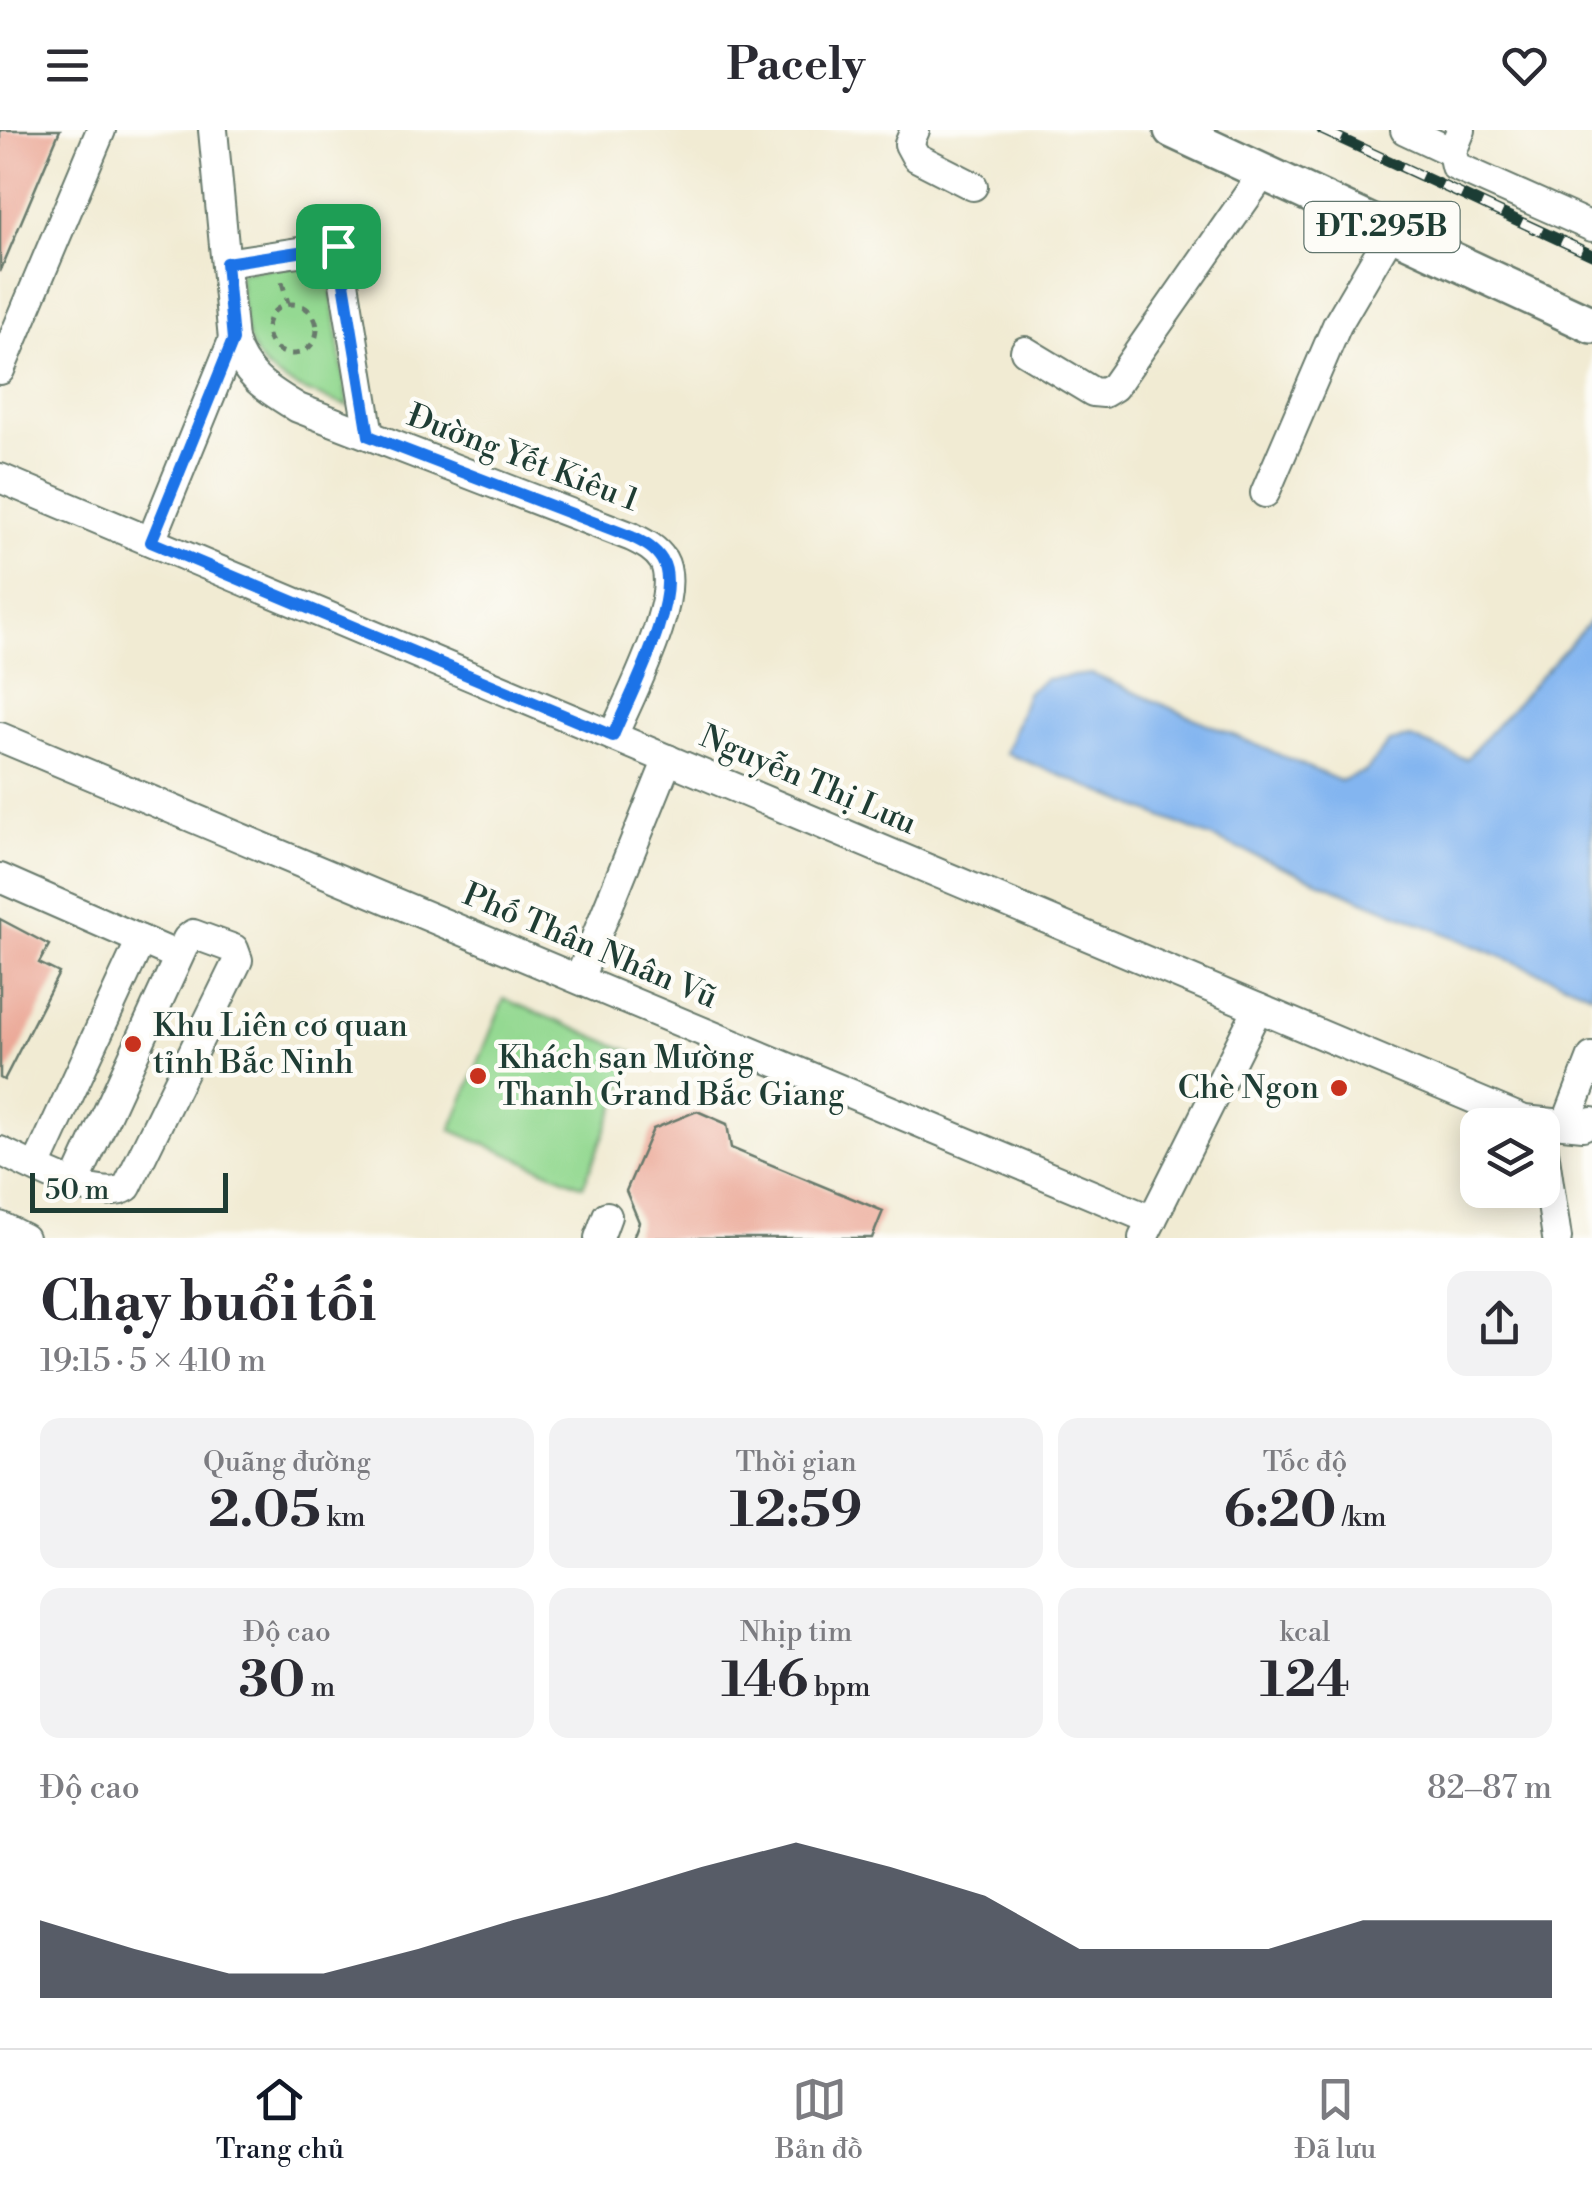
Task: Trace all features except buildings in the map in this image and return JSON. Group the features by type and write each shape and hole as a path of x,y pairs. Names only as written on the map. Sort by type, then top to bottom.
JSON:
{"main road":[{"name":"ĐT.295B","path":"1172,130 1592,325"}],"street":[{"path":"0,370 101,130"},
{"name":"Đường Yết Kiêu 1","path":"213,130 233,340 240,362 259,384 298,408 632,537 652,548 664,562 669,579 666,605 613,736"},
{"path":"915,130 909,144 916,157 973,186"},
{"path":"1406,130 1457,141 1450,162 1455,166 1592,227"},
{"path":"1025,352 1093,392 1104,394 1114,387 1264,172"},
{"path":"1265,493 1337,324 1392,231"},
{"path":"226,263 338,246 369,436"},
{"path":"151,542 233,340"},
{"name":"Nguyễn Thị Lưu","path":"0,478 1496,1108"},
{"name":"Phố Thân Nhân Vũ","path":"0,737 579,979 1148,1229"},
{"path":"579,979 668,759"},
{"path":"0,878 178,956"},
{"path":"0,1151 75,1183 112,1194 127,1186 238,960 234,949 193,934 178,956 75,1183"},
{"path":"36,1167 142,940"},
{"path":"1148,1229 1258,1008"},
{"path":"1560,1118 1592,1057"},
{"path":"1557,1208 1557,1238"},
{"path":"0,1226 24,1238"}],"path":[{"path":"288,303 307,308 317,325 312,344 296,355 276,350 266,333 271,314 288,303"}],"green space":[{"path":"327,259 348,406 294,386 262,363 252,348 241,304 239,272"},
{"path":"504,999 637,1054 583,1186 451,1130"}],"water":[{"path":"1592,619 1592,994 1006,753 1027,693 1046,679 1092,674 1340,781 1366,771 1389,742 1411,738 1466,759"}],"railway":[{"path":"1322,130 1592,255"}],"place":[{"name":"Khu Liên cơ quan tỉnh Bắc Ninh","path":"133,1044"},
{"name":"Khách sạn Mường Thanh Grand Bắc Giang","path":"478,1076"},
{"name":"Chè Ngon","path":"1339,1088"}],"route":[{"path":"338,246 369,436 632,537 652,548 664,562 669,579 666,605 613,736 151,542 233,340 226,263 338,246"}]}
